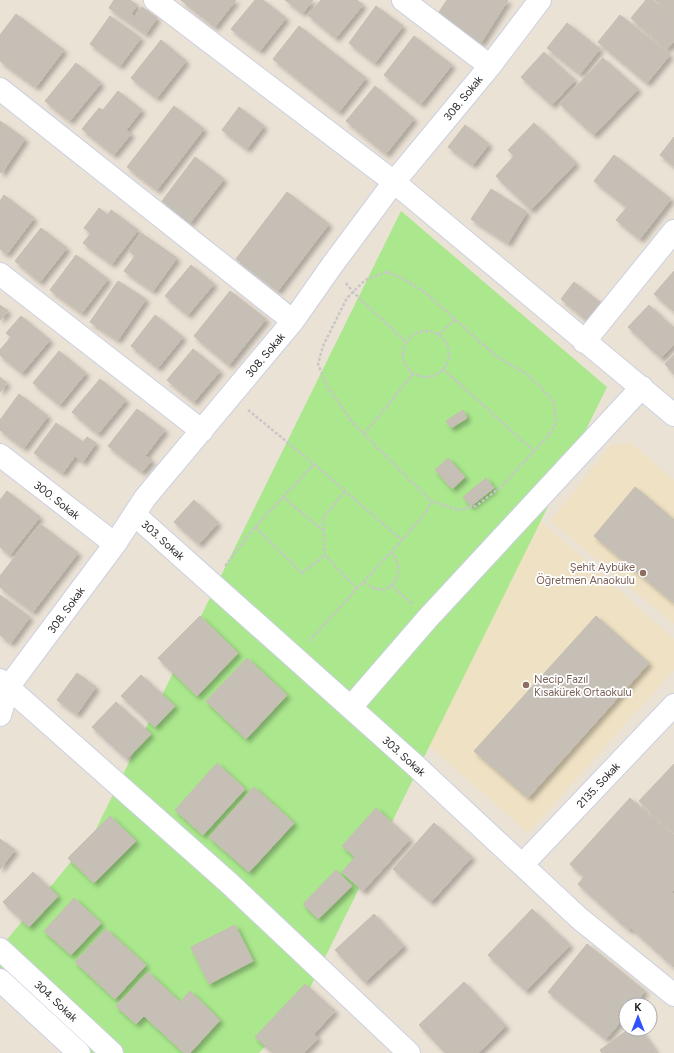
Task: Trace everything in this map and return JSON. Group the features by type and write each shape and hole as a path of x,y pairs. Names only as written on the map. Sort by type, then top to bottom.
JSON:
{"street":[{"path":"155,0 394,182 584,342 642,387 674,415"},
{"path":"403,0 490,66"},
{"name":"308. Sokak","path":"0,715 4,683 115,544 135,515 144,498 294,321 333,264 394,182 490,66 540,0"},
{"path":"0,89 294,321"},
{"path":"584,342 674,230"},
{"path":"0,274 202,430"},
{"path":"351,707 428,618 642,387"},
{"name":"300. Sokak","path":"0,455 115,544"},
{"name":"303. Sokak","path":"135,515 294,658 351,707 579,918 674,995"},
{"path":"4,683 229,883 409,1053"},
{"name":"2135. Sokak","path":"522,865 674,705"},
{"name":"304. Sokak","path":"0,949 112,1053"},
{"name":"304. Sokak","path":"0,980 79,1053"}],"path":[{"path":"333,264 353,292 407,343"},
{"path":"386,272 402,278 426,293 496,356 525,373 539,385 554,402 556,423 548,436 501,487 476,506 459,510 431,501 352,422 327,386 318,364 323,346 336,319 347,298 353,292 365,280 386,272"},
{"path":"439,335 455,319"},
{"path":"425,331 439,335 448,347 448,361 443,369 440,373 427,378 413,374 404,362 404,348 407,343 412,336 425,331"},
{"path":"443,369 534,451"},
{"path":"364,434 413,374"},
{"path":"231,396 314,464 402,540"},
{"path":"220,572 255,527 314,464"},
{"path":"345,491 323,518 325,531 325,555 357,589"},
{"path":"283,496 325,531"},
{"path":"294,658 392,552 427,511 431,501"},
{"path":"255,527 302,573 325,555"},
{"path":"364,582 372,588 385,590 395,583 398,575 398,566 392,552"}],"shaded area":[{"name":"Şehit Aybüke Öğretmen Anaokulu","path":"631,443 674,480 674,624 550,521 611,445"},
{"name":"Necip Fazıl Kısakürek Ortaokulu","path":"539,519 674,639 674,670 528,833 378,700"}],"green space":[{"path":"401,211 607,387 299,1010 259,1053 89,1053 0,976 0,948 93,835"}],"building":[{"path":"114,0 130,0 137,5 131,14 135,17 142,7 157,18 146,34 109,8"},
{"path":"181,0 236,0 215,27"},
{"path":"255,0 263,0 286,18 260,51 231,29"},
{"path":"285,0 313,0 303,13"},
{"path":"321,0 357,0 363,5 336,38 308,15"},
{"path":"447,0 508,0 481,43 437,15"},
{"path":"646,0 653,0 674,18 674,42 667,49 631,18"},
{"path":"655,0 674,0 674,16"},
{"path":"376,6 403,26 375,63 349,43"},
{"path":"16,14 64,50 36,87 0,61 0,35"},
{"path":"620,15 670,55 647,83 598,42"},
{"path":"110,16 141,38 120,66 90,44"},
{"path":"567,23 600,49 580,74 547,48"},
{"path":"299,26 366,78 339,112 273,59"},
{"path":"414,36 452,65 421,104 384,75"},
{"path":"161,40 186,61 157,98 131,78"},
{"path":"544,52 575,80 552,105 521,77"},
{"path":"603,58 638,89 594,135 560,104"},
{"path":"76,63 101,83 70,121 45,101"},
{"path":"375,86 414,119 386,154 346,121"},
{"path":"118,91 142,110 126,130 131,134 114,155 82,129 99,108 103,110"},
{"path":"174,106 204,129 157,190 127,167"},
{"path":"239,107 264,126 247,149 222,130"},
{"path":"0,121 25,139 2,173 0,172"},
{"path":"534,123 576,163 531,210 496,176 514,156 508,150"},
{"path":"465,125 489,144 473,165 448,147"},
{"path":"674,137 674,166 660,155"},
{"path":"614,155 671,199 640,239 616,220 627,207 594,181"},
{"path":"195,157 224,179 190,223 162,201"},
{"path":"491,189 527,212 508,243 471,219"},
{"path":"287,192 329,224 278,291 236,259"},
{"path":"4,195 34,218 7,254 0,249 0,201"},
{"path":"99,208 108,215 111,210 138,230 112,264 83,243 91,233 84,228"},
{"path":"41,228 67,248 40,282 15,261"},
{"path":"141,233 177,258 153,291 124,271 135,256 129,251"},
{"path":"76,255 108,279 82,313 50,290"},
{"path":"191,265 214,284 188,315 165,296"},
{"path":"674,271 674,311 654,294"},
{"path":"118,281 146,299 118,340 90,322"},
{"path":"574,282 601,303 587,320 561,299"},
{"path":"230,291 266,319 229,365 194,336"},
{"path":"0,305 8,311 0,320"},
{"path":"649,305 674,328 674,344 661,358 628,327"},
{"path":"155,315 183,337 158,368 131,346"},
{"path":"21,316 50,340 22,373 0,355 0,350 11,337 6,333"},
{"path":"193,349 220,371 194,402 167,380"},
{"path":"59,351 86,373 60,405 33,383"},
{"path":"674,355 674,374 665,364"},
{"path":"0,377 7,383 0,392"},
{"path":"100,379 126,400 98,434 72,412"},
{"path":"19,394 48,416 24,448 0,430 0,420"},
{"path":"137,409 165,430 145,456 152,460 142,472 108,446"},
{"path":"463,410 467,418 451,428 446,421"},
{"path":"56,423 83,442 87,437 96,443 83,462 75,456 63,473 34,453"},
{"path":"448,458 465,477 452,489 435,470"},
{"path":"486,478 494,488 471,506 463,497"},
{"path":"635,487 674,520 674,603 594,536"},
{"path":"7,491 40,517 10,555 0,547 0,500"},
{"path":"194,500 218,523 199,544 174,522"},
{"path":"40,524 78,553 33,612 0,587 0,576"},
{"path":"0,595 30,617 11,643 0,635"},
{"path":"200,616 238,653 197,696 158,658"},
{"path":"596,616 649,663 528,798 474,751"},
{"path":"247,658 287,695 246,739 206,701"},
{"path":"77,673 96,687 77,714 57,700"},
{"path":"141,675 175,706 155,727 121,696"},
{"path":"116,702 151,734 127,759 92,727"},
{"path":"217,763 245,789 203,835 175,810"},
{"path":"674,764 674,833 639,801"},
{"path":"254,787 294,823 249,872 209,837"},
{"path":"630,798 674,837 674,890 672,892 674,894 674,967 631,928 629,930 578,884 584,877 570,864"},
{"path":"376,808 410,839 363,891 342,872 355,857 342,846"},
{"path":"110,816 136,841 94,883 68,858"},
{"path":"434,823 472,857 431,902 393,869"},
{"path":"0,839 15,850 0,869"},
{"path":"336,870 352,886 318,919 303,904"},
{"path":"33,872 58,896 29,927 3,902"},
{"path":"74,898 101,923 71,955 44,931"},
{"path":"532,909 570,945 526,991 488,955"},
{"path":"374,914 404,946 365,982 335,950"},
{"path":"235,925 253,961 209,984 191,947"},
{"path":"106,929 146,965 115,999 75,962"},
{"path":"587,944 645,991 640,997 618,997 618,1025 606,1039 548,992"},
{"path":"148,972 180,1002 190,991 220,1020 190,1053 184,1053 144,1016 136,1024 116,1006"},
{"path":"464,982 506,1026 478,1053 446,1053 419,1025"},
{"path":"305,984 335,1011 314,1034 318,1038 304,1053 273,1053 255,1037"},
{"path":"618,1037 646,1037 656,1052 602,1053 600,1050"}],"place":[{"name":"Şehit Aybüke Öğretmen Anaokulu","path":"643,573"},
{"name":"Necip Fazıl Kısakürek Ortaokulu","path":"526,685"}]}
